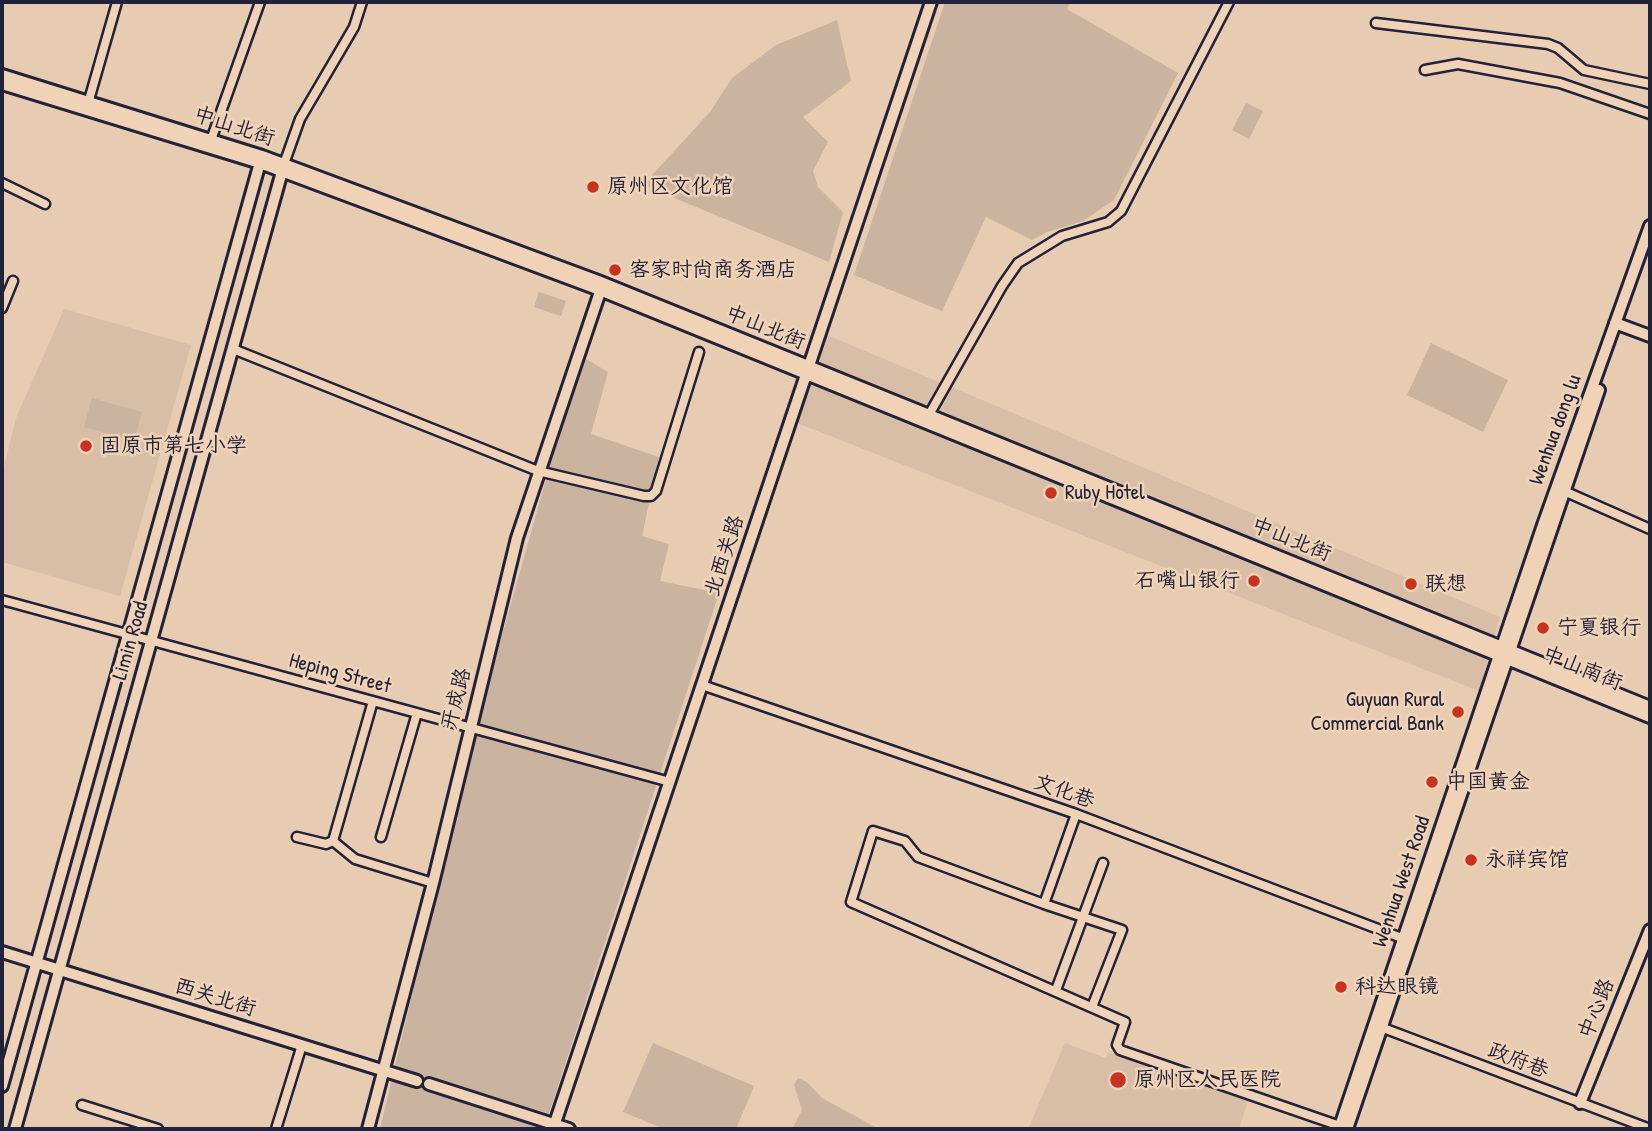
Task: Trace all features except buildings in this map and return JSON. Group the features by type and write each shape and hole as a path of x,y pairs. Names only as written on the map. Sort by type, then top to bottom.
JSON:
{"street":[{"path":"89,100 117,2"},
{"path":"211,140 260,2"},
{"path":"283,168 300,119 354,27 362,2"},
{"name":"北西关路","path":"555,1123 931,2"},
{"path":"930,413 1002,286 1018,264 1062,236 1108,222 1121,211 1229,2"},
{"path":"1376,23 1548,44 1558,48 1584,70 1650,84"},
{"path":"1425,70 1458,64 1560,83 1650,114"},
{"name":"中山北街","path":"2,75 211,140 601,287 1505,655"},
{"name":"中山北街","path":"2,84 261,160"},
{"name":"Limin Road","path":"3,1083 261,160"},
{"name":"Limin Road","path":"15,1129 283,168"},
{"path":"2,183 45,204"},
{"name":"Wenhua dong lu","path":"1505,655 1564,491 1650,226"},
{"name":"Wenhua dong lu","path":"1505,655 1543,524 1650,246"},
{"path":"2,308 13,281"},
{"name":"开成路","path":"368,1129 386,1071 517,537 601,287"},
{"path":"1618,324 1650,336"},
{"path":"233,349 538,471 652,496 656,491 699,352"},
{"name":"中山北街","path":"808,370 930,413 1505,655"},
{"path":"1564,491 1650,529"},
{"path":"166,498 189,505"},
{"name":"Heping Street","path":"2,600 670,782"},
{"name":"中山南街","path":"1505,655 1650,707"},
{"name":"中山南街","path":"1505,655 1650,717"},
{"name":"Wenhua West Road","path":"1342,1128 1505,655"},
{"name":"文化巷","path":"702,685 1076,814 1407,941"},
{"path":"334,841 373,701"},
{"path":"381,837 417,713"},
{"path":"95,754 118,760"},
{"path":"1044,904 1076,814"},
{"path":"74,829 96,837"},
{"path":"1092,1007 1122,930 918,858 905,841 873,831 851,902 1125,1022 1117,1045 1120,1050 1342,1128"},
{"path":"298,837 326,844 334,841"},
{"path":"334,841 355,859 433,883"},
{"path":"1056,990 1103,863"},
{"name":"中心路","path":"1580,1103 1650,930"},
{"name":"西关北街","path":"2,953 569,1129"},
{"name":"政府巷","path":"1378,1026 1650,1129"},
{"path":"275,1129 302,1045"},
{"path":"3,1083 26,1087"},
{"path":"82,1105 158,1129"}],"shaded area":[{"path":"945,2 1070,2 1067,9 1178,73 1114,200 1083,221 1047,232 1032,240 986,217 942,311 854,275"},
{"path":"837,20 851,81 803,117 828,142 813,171 818,187 843,212 829,262 643,185 710,112 732,78 776,45"},
{"path":"1246,103 1263,111 1249,139 1232,130"},
{"path":"539,292 566,301 561,316 534,307"},
{"name":"固原市第七小学","path":"64,309 191,345 120,596 2,562 2,475 16,418"},
{"path":"827,335 1500,617 1479,691 797,423"},
{"path":"1431,343 1508,380 1483,432 1407,395"},
{"path":"586,359 608,372 591,434 659,457 642,536 669,544 660,581 719,593 544,1129 380,1129 473,739 551,461"},
{"path":"92,398 142,412 134,441 84,427"},
{"path":"653,1043 754,1086 736,1129 664,1129 623,1112"},
{"name":"原州区人民医院","path":"1065,1043 1106,1058 1108,1052 1248,1101 1239,1129 1028,1129"},
{"path":"798,1078 807,1082 822,1098 879,1129 792,1129 802,1110 794,1085"}],"place":[{"name":"原州区文化馆","path":"593,187"},
{"name":"客家时尚商务酒店","path":"615,270"},
{"name":"固原市第七小学","path":"86,446"},
{"name":"Ruby Hotel","path":"1051,493"},
{"name":"石嘴山银行","path":"1254,581"},
{"name":"联想","path":"1411,584"},
{"name":"宁夏银行","path":"1543,628"},
{"name":"Guyuan Rural Commercial Bank","path":"1458,712"},
{"name":"中国黄金","path":"1432,782"},
{"name":"永祥宾馆","path":"1471,860"},
{"name":"科达眼镜","path":"1341,987"},
{"name":"原州区人民医院","path":"1118,1080"}]}
